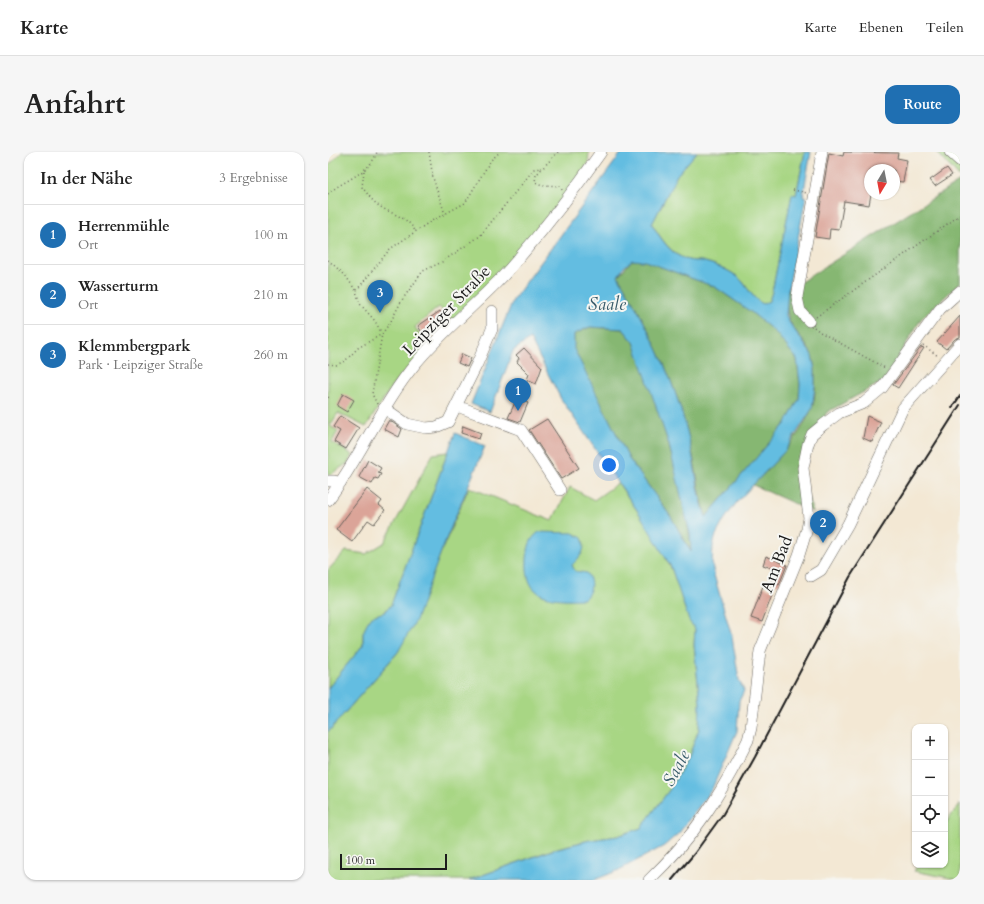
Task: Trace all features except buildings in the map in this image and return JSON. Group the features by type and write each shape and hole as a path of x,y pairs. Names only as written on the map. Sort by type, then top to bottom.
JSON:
{"street":[{"name":"Leipziger Straße","path":"328,500 340,483 398,385 418,361 504,275 569,197 601,152"},
{"path":"809,321 800,311 797,297 822,152"},
{"path":"950,152 960,161"},
{"name":"Am Bad","path":"649,880 684,844 707,814 748,740 751,728 760,651 799,556 807,529 809,518 803,468 812,434 839,414 864,403 882,388 892,372 940,309 960,291"},
{"path":"384,408 407,424 426,428 436,427 448,422 457,406 492,329 492,311"},
{"path":"811,576 821,570 848,524 903,408 960,344"},
{"path":"457,406 521,430 560,490"},
{"path":"328,481 340,483"}],"path":[{"path":"328,194 341,183 360,176 375,158 377,152"},
{"path":"429,152 433,178 445,214"},
{"path":"356,291 390,249 415,232 465,203 491,160 500,152"},
{"path":"558,152 536,175 535,182 542,185 560,186 569,197"},
{"path":"328,364 336,365 345,360 358,348 382,334 402,300 423,271 442,262 480,236 534,169 542,168"},
{"path":"364,171 362,187 369,196 380,206 412,226 415,232"},
{"path":"793,190 804,192"},
{"path":"892,372 820,332 809,321 960,215"},
{"path":"328,260 345,275 356,291 360,304 375,321 382,334 372,394"}],"green space":[{"path":"342,152 589,152 588,164 570,189 499,274 453,320 439,307 415,327 427,346 392,386 366,427 338,413 330,426 338,431 332,442 353,455 348,463 328,476 328,166"},
{"path":"697,152 805,152 796,195 792,195 772,292 769,301 763,304 756,299 738,277 720,267 706,262 688,260 676,254 659,235 652,224 677,175"},
{"path":"937,152 960,152 960,178"},
{"path":"960,181 960,283 921,319 884,381 827,412 797,465 813,512 753,485 793,441 806,421 814,402 815,374 813,359 811,353 789,319 787,312 788,290"},
{"path":"632,260 645,261 715,287 751,312 775,332 797,359 800,384 799,399 786,423 706,517 690,442 667,370 649,332 618,276"},
{"path":"590,327 623,329 634,342 669,446 683,499 692,553 671,517 629,459 573,349 574,334"},
{"path":"448,452 391,605 363,633 363,645 328,688 328,570 346,551 366,554 384,543 433,454"},
{"path":"618,483 665,555 687,614 695,629 694,645 700,703 699,729 689,756 670,789 641,828 618,836 590,840 557,848 469,880 328,880 328,732 398,652 469,487 552,521 570,487 594,500"},
{"path":"960,804 960,880 914,871 916,868 948,868 948,820"}],"water":[{"name":"Saale","path":"622,152 697,152 677,175 652,224 663,241 676,254 688,260 706,262 720,267 738,277 756,299 763,304 769,301 772,292 792,194 796,195 805,152 811,152 803,196 806,197 788,290 786,315 789,322 812,355 815,370 815,386 812,409 785,451 737,502 724,520 716,535 713,546 712,563 714,575 732,637 739,680 744,691 739,701 737,731 712,789 679,833 664,846 617,871 594,880 469,880 558,848 590,840 618,836 641,828 670,789 689,756 699,729 700,703 694,645 695,629 689,621 671,567 639,513 561,399 530,339 513,351 490,412 471,404 513,300","holes":["632,260 645,261 715,287 751,312 775,332 797,359 800,384 799,399 786,423 706,517 700,496 690,442 667,370 649,332 618,276 623,268","590,327 623,329 634,342 669,445 690,534 691,552 671,517 629,459 574,349 574,334"]},
{"path":"455,433 485,446 444,544 416,620 398,652 328,732 328,688 363,645 363,633 372,616 385,612 391,605"},
{"path":"539,532 573,533 582,538 584,546 582,553 572,565 575,571 587,573 590,580 591,587 589,593 584,599 551,598 542,595 535,590 530,583 527,573 528,551 531,541"}],"railway":[{"path":"952,408 960,396"},
{"path":"672,880 694,854 723,814 755,757 850,577 960,405"}],"place":[{"name":"Klemmbergpark","path":"380,313"},
{"name":"Herrenmühle","path":"518,411"},
{"name":"Wasserturm","path":"823,543"}]}
